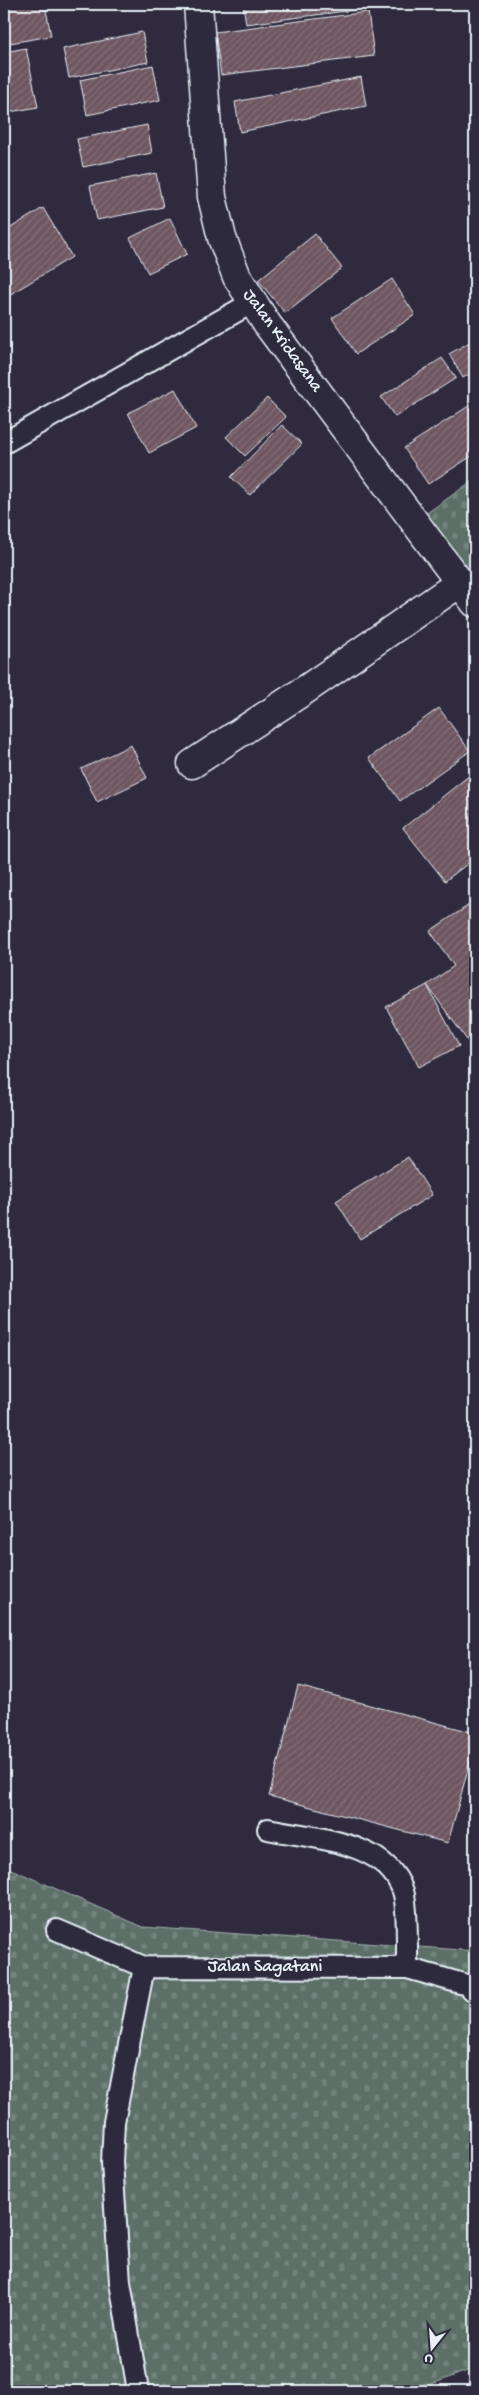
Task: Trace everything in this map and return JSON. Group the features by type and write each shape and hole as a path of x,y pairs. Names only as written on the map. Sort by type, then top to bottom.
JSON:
{"street":[{"name":"Jalan Kridasana","path":"198,4 212,197 225,246 237,277 267,324 468,593"},
{"path":"192,764 316,683 468,593"}],"lane":[{"path":"4,443 253,302"},
{"path":"268,1829 362,1848 392,1870 404,1892 407,1968"},
{"name":"Jalan Sagatani","path":"57,1930 144,1967 407,1968 473,1986"},
{"path":"138,2391 120,2282 112,2162 114,2122 144,1967"}],"green space":[{"path":"475,479 475,579 424,515"},
{"path":"4,1866 143,1927 475,1951 475,2368 413,2391 4,2391"}],"building":[{"path":"45,4 51,36 4,44 4,5"},
{"path":"243,4 362,4 362,9 246,24"},
{"path":"368,12 374,56 221,75 215,32"},
{"path":"142,32 148,62 69,78 63,49"},
{"path":"26,48 38,107 4,113 4,52"},
{"path":"153,65 160,100 87,115 80,80"},
{"path":"361,77 366,106 240,132 235,102"},
{"path":"147,125 152,153 83,167 77,139"},
{"path":"156,173 163,207 97,220 90,186"},
{"path":"43,208 72,257 4,298 4,232"},
{"path":"170,218 187,254 148,273 130,238"},
{"path":"315,234 342,268 285,313 258,280"},
{"path":"392,279 415,315 356,354 332,318"},
{"path":"475,339 475,371 463,378 449,354"},
{"path":"442,358 456,378 395,417 381,397"},
{"path":"175,389 196,428 149,453 128,413"},
{"path":"267,398 286,417 245,456 226,437"},
{"path":"475,402 475,454 428,484 404,448"},
{"path":"282,425 302,444 250,495 231,477"},
{"path":"439,708 470,751 400,801 369,758"},
{"path":"131,745 147,778 97,802 81,769"},
{"path":"475,771 475,858 445,881 403,828"},
{"path":"475,901 475,1051 427,985 454,966 430,931"},
{"path":"427,985 459,1046 419,1067 386,1007"},
{"path":"408,1157 432,1195 360,1239 336,1201"},
{"path":"298,1686 475,1733 475,1743 448,1843 269,1796"}]}
